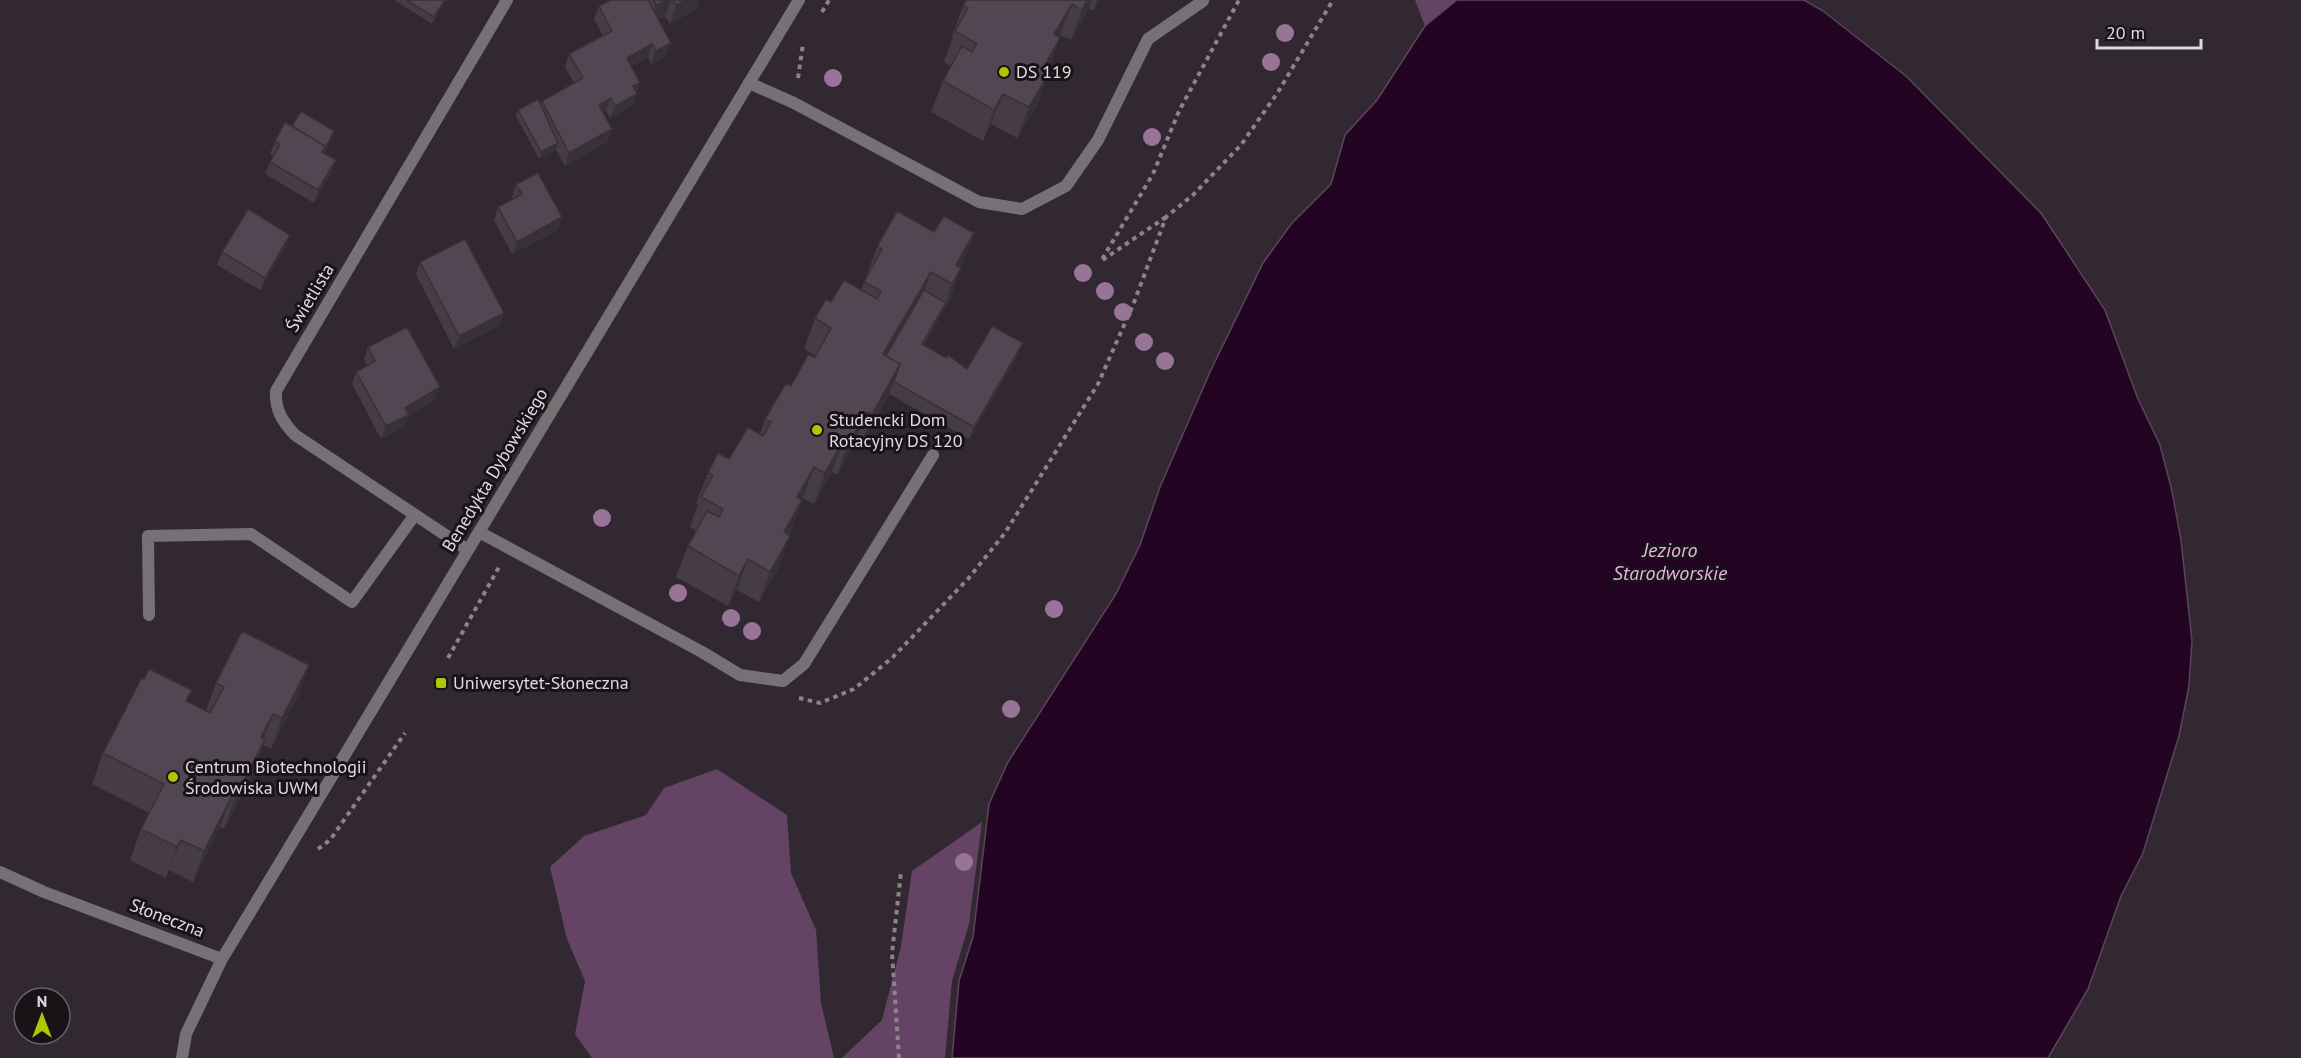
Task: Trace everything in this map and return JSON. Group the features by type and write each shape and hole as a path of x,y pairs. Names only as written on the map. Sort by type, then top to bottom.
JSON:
{"street":[{"name":"Świetlista","path":"468,550 295,435 285,424 275,406 276,391 507,0"},
{"name":"Benedykta Dybowskiego","path":"222,959 799,0"},
{"path":"749,83 794,103 979,202 1022,209 1066,186 1098,140 1148,39 1203,1"},
{"path":"479,532 702,652 740,675 783,681 804,664 933,455"},
{"path":"149,615 148,536 251,534 352,602 414,516"},
{"name":"Słoneczna","path":"0,872 44,892 222,959"},
{"path":"182,1058 186,1034 222,959"}],"path":[{"path":"818,18 829,0"},
{"path":"1239,0 1179,111 1153,174 1101,261 1166,217 1193,195 1241,145 1278,92 1333,0"},
{"path":"794,103 802,45 807,36"},
{"path":"791,696 820,703 854,688 900,650 968,579 1005,533 1098,384 1133,305 1166,217"},
{"path":"448,658 501,562 518,553"},
{"path":"276,867 310,854 330,840 405,733"},
{"path":"898,1058 892,953 901,872"}],"shaded area":[{"path":"1415,0 1458,0 1425,26"},
{"path":"717,769 787,815 791,873 816,930 821,1003 834,1058 592,1058 575,1034 585,981 567,939 550,867 584,836 646,815 664,788"},
{"path":"982,822 969,924 952,981 945,1058 842,1058 882,1020 901,946 912,871"}],"water":[{"name":"Jezioro Starodworskie","path":"1457,0 1804,0 1823,11 1906,76 2041,213 2105,310 2138,399 2160,445 2172,491 2181,540 2192,641 2189,686 2179,736 2143,853 2121,896 2088,989 2048,1058 952,1058 959,981 973,937 989,804 1008,762 1116,594 1140,545 1160,487 1210,372 1263,263 1292,223 1331,184 1345,135 1377,100 1425,26"}],"building":[{"path":"406,0 445,0 434,17"},
{"path":"611,0 648,0 671,43 656,51 652,44 627,58 640,83 633,86 637,94 615,106 611,98 599,105 612,129 569,153 542,101 583,78 569,54 612,31 599,6"},
{"path":"654,0 667,0 656,5"},
{"path":"673,0 686,0 676,5"},
{"name":"DS 119","path":"966,0 1087,0 1082,10 1072,4 1054,34 1060,38 1042,70 1048,74 1029,107 1003,94 994,110 943,81 962,46 972,52 977,44 955,31 968,8 963,6"},
{"path":"538,99 558,143 541,152 518,110"},
{"path":"301,111 334,131 323,152 325,146 292,126"},
{"path":"285,122 325,146 322,152 336,160 318,190 270,162 280,144 275,141"},
{"path":"538,173 562,217 517,242 498,207 522,194 516,184"},
{"path":"248,209 290,235 265,278 222,252"},
{"name":"Studencki Dom Rotacyjny DS 120","path":"897,211 934,232 944,216 974,233 956,265 961,268 952,284 931,272 883,354 900,364 872,414 867,412 848,444 843,441 825,473 814,467 797,497 802,500 784,532 790,536 770,572 748,559 739,576 688,546 707,511 719,517 723,509 701,497 713,475 708,473 718,453 729,459 748,427 763,436 771,422 765,419 786,383 791,386 808,355 815,357 831,328 815,318 826,299 831,302 844,280 877,299 881,291 864,282 882,249 877,247"},
{"path":"465,239 504,313 459,336 420,262"},
{"path":"924,290 946,303 922,344 946,358 948,355 967,369 992,326 1023,343 974,427 894,382 900,364 886,356"},
{"path":"407,327 440,387 405,408 409,415 386,426 356,372 375,361 368,347"},
{"name":"Centrum Biotechnologii Środowiska UWM","path":"242,631 309,665 282,718 273,714 261,737 265,739 235,798 232,796 204,851 181,840 177,847 141,829 164,784 103,753 142,677 144,679 149,669 192,690 186,701 210,713 224,687 216,683"}],"place":[{"name":"DS 119","path":"1004,72"},
{"name":"Studencki Dom Rotacyjny DS 120","path":"817,430"},
{"name":"Uniwersytet-Słoneczna","path":"441,683"},
{"name":"Centrum Biotechnologii Środowiska UWM","path":"173,777"}]}
